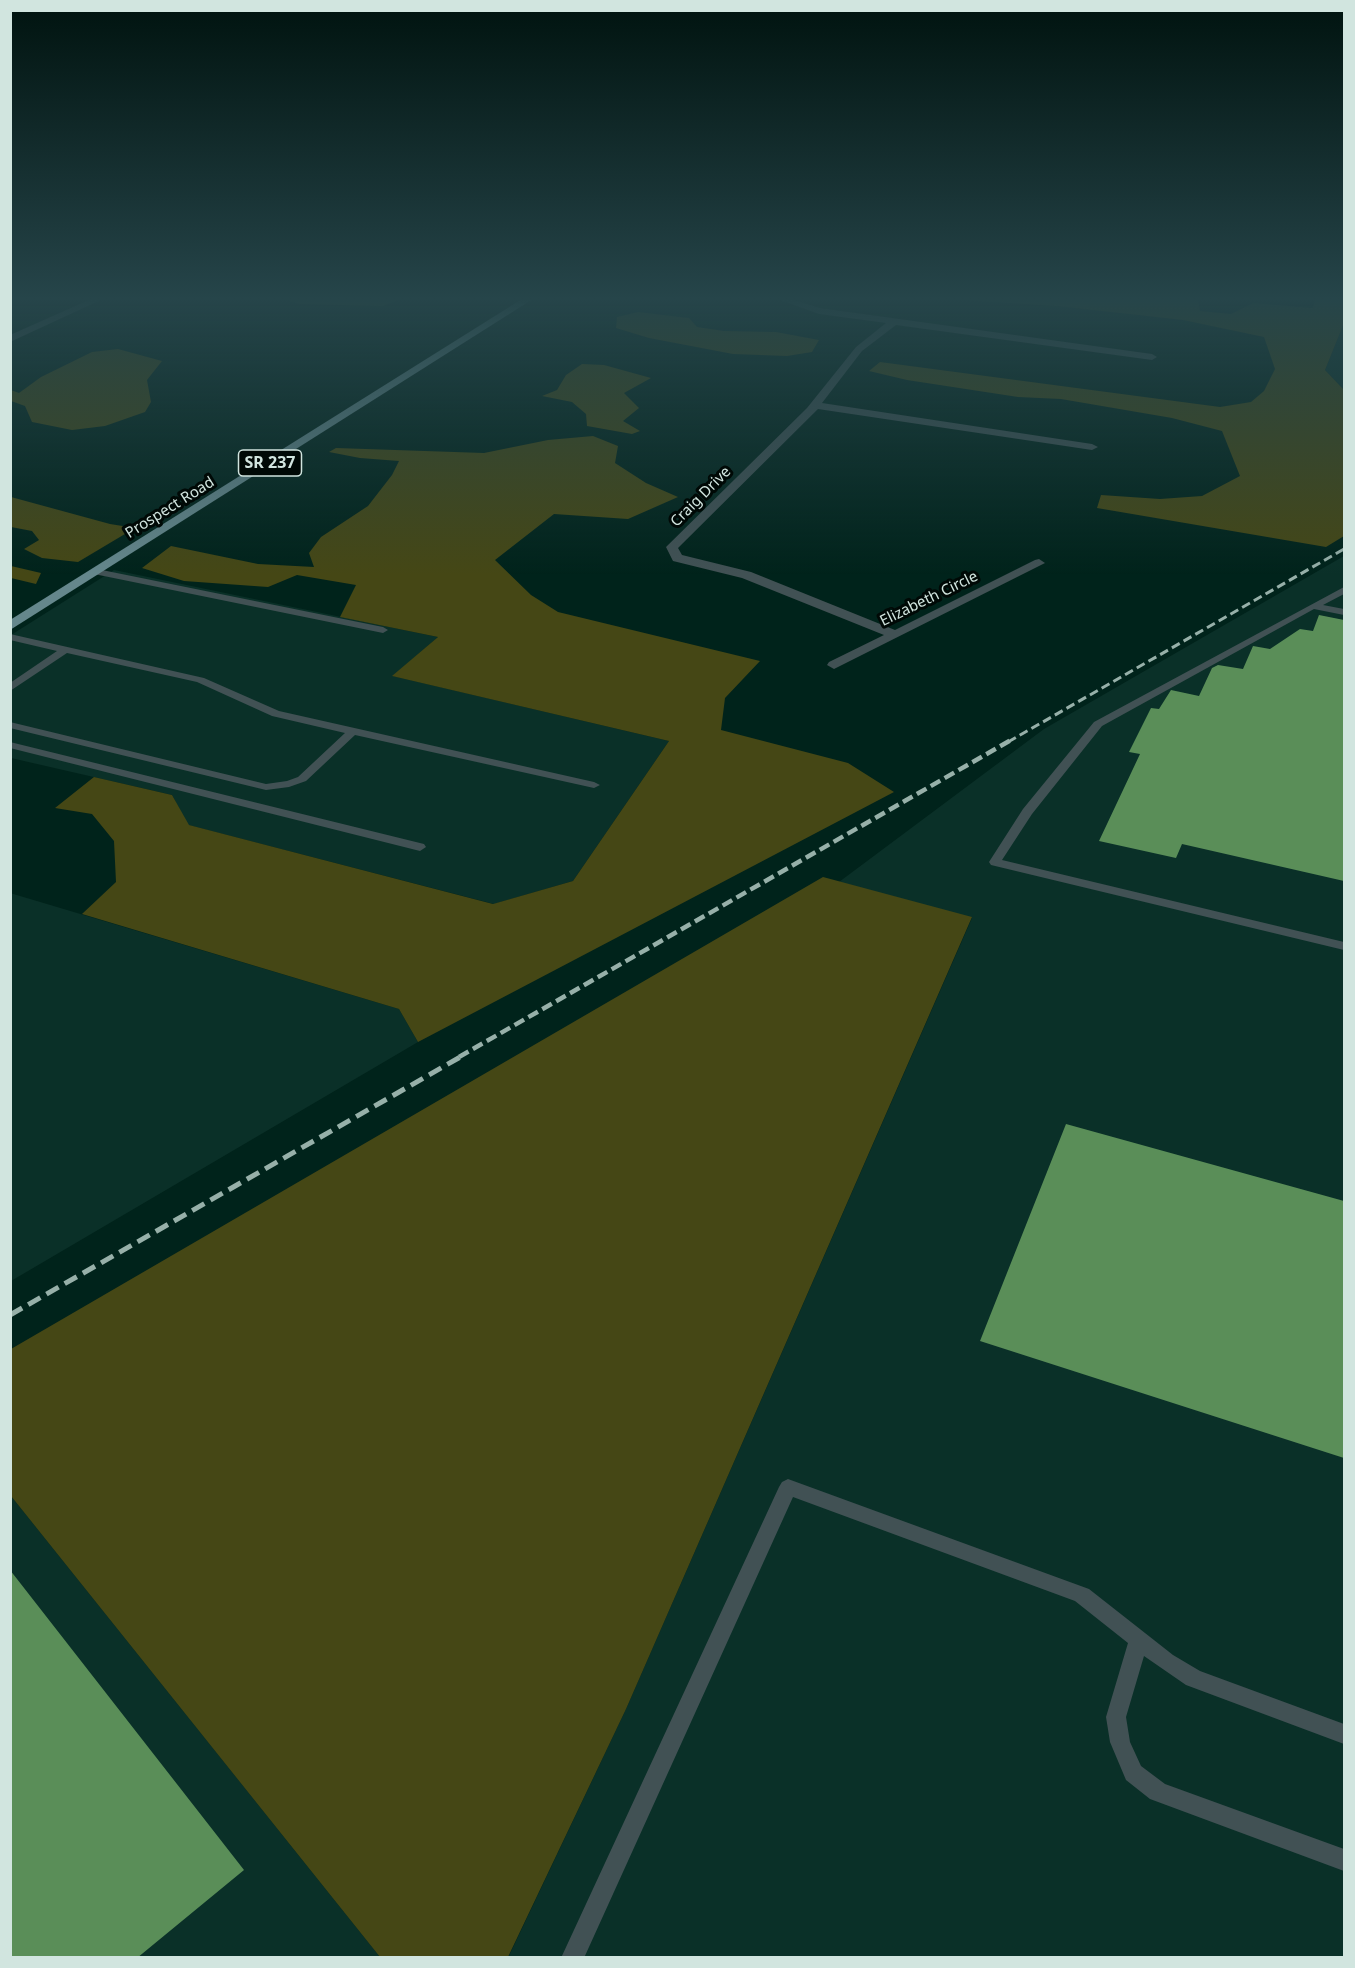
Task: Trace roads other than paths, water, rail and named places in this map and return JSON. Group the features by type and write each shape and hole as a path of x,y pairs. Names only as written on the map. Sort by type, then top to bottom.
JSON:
{"main road":[{"name":"Prospect Road","path":"10,626 384,391"}],"street":[{"name":"Craig Drive","path":"826,391 815,405 672,548 677,558 746,575 894,634"},
{"path":"815,405 1092,447"},
{"name":"Elizabeth Circle","path":"834,665 1039,563"}],"lane":[{"path":"97,572 383,630"},
{"path":"1344,590 1098,724 1027,812 995,862 1344,946"},
{"path":"1312,606 1344,612"},
{"path":"10,637 200,680 276,714 594,785"},
{"path":"10,688 65,650"},
{"path":"10,725 266,787 289,784 302,779 354,730"},
{"path":"10,745 420,847"},
{"path":"572,1958 788,1487 1083,1595 1139,1640 1193,1678 1344,1734"},
{"path":"1139,1640 1116,1717 1120,1742 1133,1773 1158,1792 1344,1860"}],"railway":[{"path":"1008,742 1344,549"},
{"path":"459,1057 1011,740"},
{"path":"10,1315 462,1056"}]}
